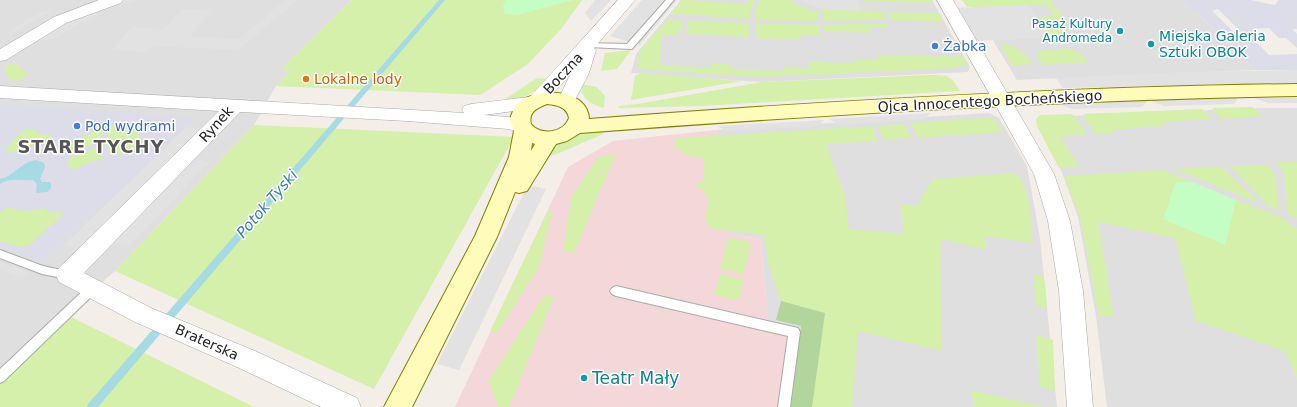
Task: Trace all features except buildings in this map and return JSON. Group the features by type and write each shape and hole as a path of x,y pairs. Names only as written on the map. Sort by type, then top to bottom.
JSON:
{"street":[{"path":"0,56 20,36 36,24 83,0"},
{"path":"0,56 60,20 115,0"},
{"name":"Boczna","path":"533,102 588,45 627,0"},
{"path":"945,0 1044,174 1059,221 1071,291 1080,407"},
{"name":"Boczna","path":"573,112 580,73 588,45"},
{"name":"Ojca Innocentego Bocheńskiego","path":"573,112 684,118 1001,99 1174,92 1297,90"},
{"name":"Rynek","path":"0,92 236,105"},
{"path":"236,105 364,112 508,123 538,138 549,139 568,133 573,112 555,98 513,107 407,115"},
{"path":"398,407 486,237 520,157 522,129 518,120 519,114 533,102"},
{"name":"Rynek","path":"67,275 236,105"},
{"path":"486,237 549,139"},
{"name":"Braterska","path":"67,275 143,315 348,407"}],"lane":[{"path":"588,45 629,47 670,0"},
{"path":"0,254 42,270 67,275"},
{"path":"0,377 92,289"},
{"path":"616,291 794,332 784,407"}],"shaded area":[{"path":"0,0 352,0 284,66 290,72 276,86 254,125 115,271 65,314 0,377"},
{"path":"126,0 138,0 96,13 101,16 81,23 53,39 34,41 55,28 89,12"},
{"path":"285,0 298,0 238,50 151,46 146,52 112,50 132,27 165,29 182,9 211,10 190,37 239,39"},
{"path":"595,0 611,0 591,21 585,13"},
{"path":"642,0 677,0 640,45 610,36"},
{"path":"681,0 932,0 970,67 968,72 760,82 631,73 636,54"},
{"path":"797,0 855,0 858,1 862,11 820,9"},
{"path":"966,0 1181,0 1192,11 1200,11 1198,13 1255,70 1017,80 975,11"},
{"path":"1181,0 1251,0 1275,5 1278,0 1297,0 1297,29 1292,29 1297,34 1297,48 1286,38 1279,38 1269,28 1252,29 1261,38 1253,39 1269,55 1297,54 1297,70 1255,70 1197,12 1200,11 1192,11","holes":["1218,9 1246,37 1238,36 1212,11"]},
{"path":"1028,5 1051,38 974,41 954,8"},
{"path":"51,11 9,37 9,32 23,22 42,12"},
{"path":"1297,70 1297,83 1063,88 1056,78 1184,72"},
{"path":"1238,98 1234,104 1164,106 1151,101"},
{"path":"1254,98 1297,98 1297,103 1268,103"},
{"path":"1147,101 1142,107 1072,109 1059,104"},
{"path":"2,105 13,105 195,118 44,263 0,247 0,241 19,247 30,245 58,220 63,211 48,212 45,208 24,211 8,207 0,212 0,184 2,182 11,179 20,181 33,180 37,183 36,190 50,182 42,182 39,176 45,167 18,167 12,174 0,179 0,107","holes":["98,124 106,125 101,139 94,144 70,154 62,148 62,144 68,140 88,135","112,125 131,126 143,139 129,153 123,155 110,155 107,146 109,140 106,138","28,128 37,130 36,133 51,135 49,141 9,154 6,152 8,146 21,132","94,148 101,149 103,158 80,166 76,170 67,167 70,157"]},
{"path":"1261,108 1297,108 1297,407 1107,407 1096,316 1078,217 1061,170 1039,126 1045,117"},
{"path":"930,113 925,119 839,125 829,119"},
{"path":"989,113 999,118 1027,166 1040,238 1057,407 786,407 768,321 761,239 723,232 716,130"},
{"path":"824,120 818,126 726,131 717,126"},
{"path":"186,127 200,130 79,250 64,245"},
{"path":"716,130 723,232 761,239 768,321 796,330 786,407 455,407 568,167 613,141"},
{"path":"195,159 210,162 129,246 113,242"},
{"path":"528,185 546,189 459,370 437,364"},
{"path":"0,261 30,273 18,277 0,270"}],"green space":[{"path":"352,0 582,0 561,29 528,64 480,95 276,86 290,72 283,67"},
{"path":"506,0 573,0 516,15 505,14 503,6"},
{"path":"682,0 748,4 749,0 755,0 751,7 750,19 670,14"},
{"path":"760,0 790,0 801,7 818,12 818,21 756,20 755,10"},
{"path":"931,0 933,3 864,1"},
{"path":"962,0 1050,0 1068,23 1063,23 1066,32 1063,36 1051,38 1036,17 1055,16 1045,5 967,7"},
{"path":"821,9 884,12 886,19 824,21"},
{"path":"888,12 938,13 943,22 891,20"},
{"path":"667,20 682,21 682,31 678,31 677,35 662,35 659,65 711,68 712,63 730,64 730,69 784,71 784,67 809,68 809,61 854,64 854,59 878,60 878,55 964,57 967,64 954,68 761,77 640,69 637,67 639,52"},
{"path":"688,21 749,23 749,37 687,34"},
{"path":"887,23 887,28 869,28 869,33 824,31 824,25"},
{"path":"756,24 819,25 820,36 801,35 801,40 757,38"},
{"path":"1004,42 1023,53 1033,64 1012,66 1002,47"},
{"path":"1063,48 1078,52 1088,63 1042,65 1036,53 1043,50 1056,50"},
{"path":"631,50 617,69 601,71 605,53"},
{"path":"8,64 19,65 20,68 28,73 18,81 14,81 7,76 6,68"},
{"path":"641,73 742,81 631,100 635,76"},
{"path":"932,75 949,77 960,91 701,106 619,108 619,106 762,82"},
{"path":"537,78 550,79 526,96 498,104"},
{"path":"581,84 597,87 605,96 604,108 591,103 584,97"},
{"path":"1252,107 1263,116 1221,119 1212,108"},
{"path":"1202,109 1212,119 1162,122 1164,126 1112,130 1114,133 1096,134 1083,116 1085,116 1084,114"},
{"path":"1072,114 1087,134 1060,137 1080,167 1059,168 1037,126 1036,119 1040,115"},
{"path":"990,118 996,121 1003,132 919,138 910,123"},
{"path":"98,124 106,125 100,138 93,145 70,154 62,148 62,144 83,137"},
{"path":"904,124 911,138 884,140 877,126"},
{"path":"111,125 131,126 143,140 136,148 129,152 110,155 107,147 107,140"},
{"path":"254,125 514,137 374,389 115,271"},
{"path":"872,126 877,141 826,144 845,196 849,229 904,234 900,204 918,206 922,195 933,179 1015,173 1025,188 1029,206 1033,243 985,236 986,250 942,239 940,251 942,351 858,331 852,407 812,407 825,313 781,301 769,267 764,235 709,228 705,220 708,198 701,188 693,187 704,180 704,159 689,156 679,151 674,143 675,138"},
{"path":"28,128 37,130 36,133 51,135 49,141 20,151 6,151 15,138"},
{"path":"603,129 603,134 557,154 546,157 557,144 571,136 587,131"},
{"path":"94,148 101,149 103,158 80,166 76,170 67,167 70,157"},
{"path":"616,154 574,253 563,251 571,198 598,157"},
{"path":"1276,162 1297,162 1297,218 1288,215 1284,175"},
{"path":"1266,165 1275,174 1279,210 1271,208 1230,166"},
{"path":"1221,167 1261,204 1174,169"},
{"path":"1162,170 1192,182 1176,182 1225,245 1236,200 1281,217 1297,230 1297,379 1285,351 1196,321 1175,238 1098,222 1114,317 1099,316 1080,218 1064,176"},
{"path":"1176,182 1192,182 1236,200 1225,245 1163,219"},
{"path":"8,207 16,210 32,211 45,208 53,212 63,211 62,215 30,245 19,247 0,241 0,212"},
{"path":"548,211 552,212 539,267 497,333 490,331"},
{"path":"728,238 751,242 744,274 720,269"},
{"path":"720,274 743,279 739,300 714,295"},
{"path":"1034,274 1043,276 1047,309 1036,306"},
{"path":"544,296 554,297 509,407 499,407 488,382"},
{"path":"781,301 825,313 812,407 791,407 801,326 776,320"},
{"path":"65,314 254,407 0,407 0,377"},
{"path":"1036,335 1053,340 1055,391 1040,386"},
{"path":"970,390 1044,407 975,407"}],"water":[{"path":"36,160 44,163 45,167 40,179 42,182 50,182 51,188 47,192 36,193 37,184 33,180 12,180 0,184 0,179 10,175 25,164"}],"waterway":[{"name":"Potok Tyski","path":"92,407 442,0"}],"place":[{"name":"Pasaż Kultury Andromeda","path":"1120,31"},
{"name":"Miejska Galeria Sztuki OBOK","path":"1151,44"},
{"name":"Żabka","path":"935,46"},
{"name":"Lokalne lody","path":"306,79"},
{"name":"Pod wydrami","path":"77,126"},
{"name":"Teatr Mały","path":"584,378"}],"district":[{"name":"STARE TYCHY","path":"91,147"}]}
